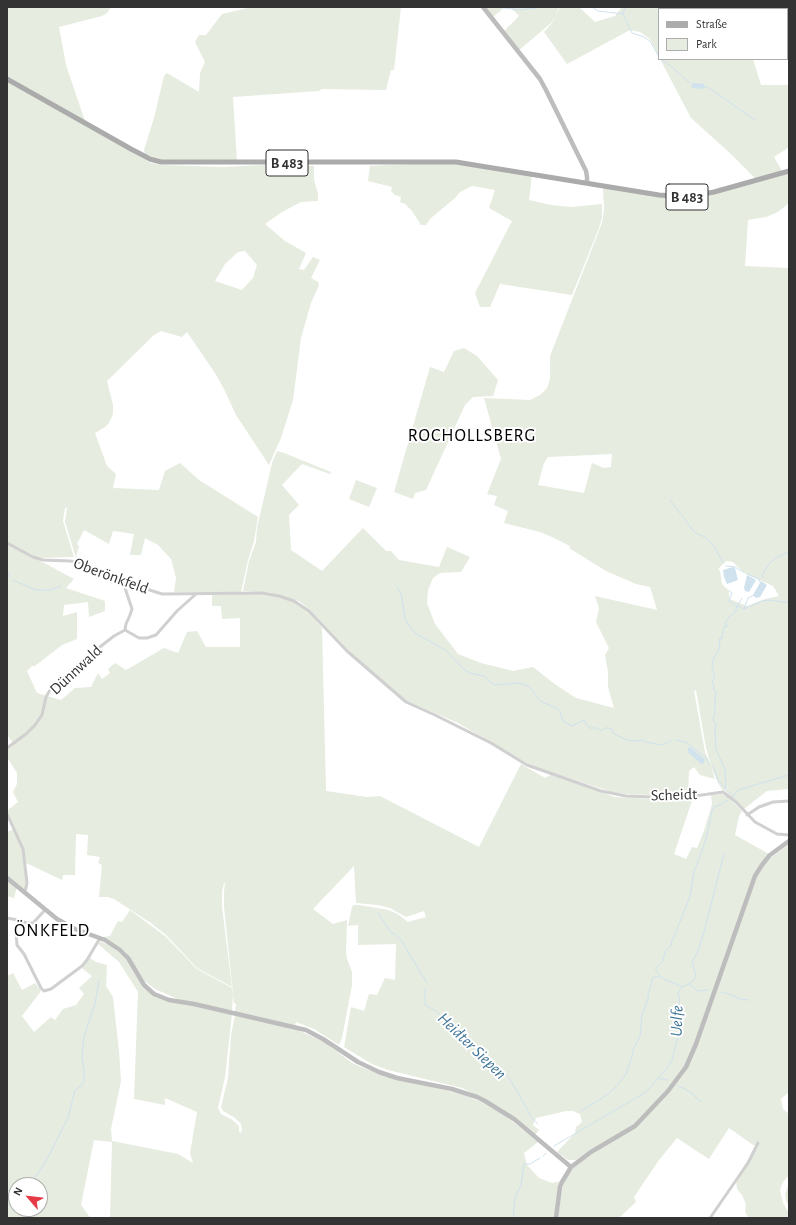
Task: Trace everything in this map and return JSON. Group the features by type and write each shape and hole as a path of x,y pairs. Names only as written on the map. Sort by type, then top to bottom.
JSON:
{"main road":[{"name":"B 483","path":"7,79 131,149 154,161 161,162 456,162 659,194 687,197 714,192 787,172"}],"street":[{"path":"483,7 544,86 576,149 587,174 587,182"},
{"name":"Oberönkfeld","path":"7,543 33,557 43,560 77,562 126,582 162,594 270,594"},
{"path":"126,582 125,588 132,609 125,630 139,638 147,638 156,635 177,611 196,594"},
{"name":"Scheidt","path":"270,594 294,601 303,606 347,651 406,702 491,743 527,765 601,791 626,796 681,798 723,792 747,815"},
{"name":"Dünnwald","path":"7,748 36,725 43,711 47,695 54,685 112,637 125,630"},
{"path":"789,801 773,802 758,807 747,815 755,822 774,833 789,835"},
{"path":"7,814 23,849 27,883 25,892"},
{"path":"556,1218 560,1187 571,1167 591,1152 635,1126 656,1105 681,1074 693,1052 755,876 770,855 789,841"},
{"path":"7,878 45,910 65,924 100,938 126,955 144,985 154,994 169,1000 306,1030 323,1038 358,1062 379,1072 397,1078 452,1089 477,1097 514,1119 571,1167"},
{"path":"7,918 33,923 45,910"},
{"path":"18,920 16,932 17,945 24,954 41,988 44,991 51,989 82,966 100,938"},
{"path":"710,1218 748,1163 758,1143"}],"green space":[{"path":"7,7 111,7 107,13 102,16 59,27 66,65 85,121 7,76"},
{"path":"252,7 401,7 394,70 391,70 386,90 322,89 319,91 233,97 237,161 162,160 145,154 144,150 154,118 164,76 167,73 199,92 200,73 205,62 195,42 199,35 206,35 222,14"},
{"path":"484,7 505,7 492,18"},
{"path":"510,7 559,7 551,23 518,51 504,31 519,16"},
{"path":"560,7 579,7 595,22 615,16 622,7 766,8 658,8 658,55 650,39 640,32 630,30 567,64 544,32 552,23"},
{"path":"661,60 753,60 761,85 789,85 789,147 774,157 782,171 756,179 691,118"},
{"path":"7,81 151,163 161,165 224,167 263,165 314,166 314,180 318,194 318,201 301,202 282,212 265,224 285,241 306,253 299,269 304,270 313,257 320,260 311,278 318,282 319,285 311,303 301,338 293,400 281,438 269,465 236,415 215,373 187,332 182,337 161,331 154,335 107,381 113,405 113,414 109,423 95,433 107,466 116,474 113,488 159,490 165,471 180,463 199,480 258,517 254,541 241,592 174,592 176,578 171,559 158,545 145,538 141,555 130,555 134,534 113,531 109,544 84,530 77,544 79,546 76,558 65,522 67,507 65,508 63,521 74,557 40,558 7,542","holes":["245,251 257,265 253,278 242,290 215,281 225,264 238,252"]},
{"path":"431,163 456,164 532,175 529,200 551,205 572,207 602,204 602,217 599,228 572,295 500,284 490,307 480,307 475,293 512,221 489,208 495,190 472,186 460,192 431,218 426,225 421,225 412,211 405,204 400,202 401,197 395,195 391,191 392,187 368,181 370,166"},
{"path":"788,173 789,203 778,212 766,217 748,220 745,266 789,268 789,789 767,791 744,809 725,791 730,787 723,791 711,766 715,779 700,775 694,767 689,771 688,796 626,794 612,792 535,767 458,723 409,702 398,695 350,652 309,609 299,601 261,592 243,591 249,561 256,542 257,528 272,463 277,451 331,472 330,474 302,464 282,485 299,505 289,515 291,550 322,571 363,528 386,551 391,551 399,560 439,567 447,547 470,557 461,572 440,573 433,578 428,590 427,603 435,624 458,654 481,663 513,671 533,667 576,698 614,708 608,687 608,672 605,655 609,648 596,622 599,608 595,596 657,610 650,587 636,584 606,571 569,548 570,546 552,537 540,532 504,523 508,511 494,505 497,496 487,494 501,459 484,398 530,400 540,395 547,388 550,379 550,356 602,223 604,210 603,187 687,198","holes":["612,454 611,467 604,468 592,463 584,493 538,485 544,463 548,457","727,561 733,562 744,573 773,586 779,596 765,599 747,606 730,599 728,590 722,584 720,571 718,569","696,690 706,748 711,765 705,752 694,691"]},
{"path":"464,348 477,356 498,380 493,396 473,397 465,405 426,490 415,493 413,499 394,492 430,367 444,372 454,351"},
{"path":"356,480 377,488 369,507 349,499"},
{"path":"7,543 74,579 66,588 105,601 105,611 89,617 88,602 64,605 63,616 77,612 77,639 62,645 27,671 37,693 61,700 75,688 91,687 98,673 102,679 110,673 108,669 115,663 126,670 164,648 178,653 187,632 197,631 206,647 240,647 240,618 222,619 221,606 212,606 212,595 241,594 278,596 293,601 308,611 322,628 326,791 367,797 380,796 479,847 521,764 545,778 551,775 615,797 675,800 693,798 674,854 686,859 692,847 697,848 704,831 712,804 711,795 722,794 728,797 742,811 739,816 735,835 769,854 761,864 691,1052 684,1068 675,1080 634,1125 576,1160 568,1160 557,1152 575,1133 576,1127 582,1122 580,1114 573,1111 566,1111 536,1118 533,1125 539,1130 535,1135 485,1099 462,1088 388,1070 372,1064 344,1047 351,1007 364,1011 369,994 377,995 385,978 395,980 396,944 358,945 358,925 348,926 352,907 354,905 359,905 389,910 408,922 426,917 424,911 406,917 390,908 378,905 356,903 354,866 313,909 333,924 347,920 346,952 352,972 352,985 342,1038 339,1045 314,1029 296,1022 295,1026 235,1012 236,1004 234,1003 224,907 225,883 222,892 222,907 232,987 197,968 166,935 151,923 114,899 99,897 102,865 98,863 100,857 87,855 88,835 76,834 75,875 63,875 62,880 26,863 23,847 7,814 7,811 18,802 13,792 17,784 17,773 7,757 7,748 13,744 7,734"},
{"path":"14,829 22,850 26,882 25,891 7,877 7,832"},
{"path":"789,844 789,1092 781,1099 783,1109 789,1114 789,1175 783,1182 780,1190 783,1203 789,1213 789,1218 749,1218 745,1212 746,1204 742,1195 737,1189 736,1179 756,1147 729,1128 709,1159 677,1138 659,1160 634,1197 636,1202 619,1218 558,1218 564,1181 574,1166 636,1127 687,1066 757,877 772,857"},
{"path":"7,879 17,886 14,898 7,896"},
{"path":"130,910 165,936 197,969 232,988 232,1011 180,1000 155,989 143,980 125,951 102,937 110,936 118,921 122,922"},
{"path":"100,941 109,945 124,956 143,988 156,997 232,1014 225,1077 218,1108 221,1114 231,1119 239,1126 239,1132 241,1133 241,1124 235,1118 223,1111 221,1107 228,1078 231,1035 235,1015 293,1028 323,1041 352,1063 366,1069 389,1077 461,1094 484,1103 503,1114 538,1142 524,1153 527,1165 539,1178 552,1183 561,1181 555,1218 110,1218 112,1142 94,1140 81,1205 92,1218 7,1218 7,976 13,973 22,990 35,983 41,991 22,1016 34,1032 51,1017 55,1020 63,1009 76,1005 84,994 79,988 92,976 82,968 90,958 96,962 107,965 106,986 113,997 121,1081 111,1129 112,1141 178,1154 193,1163 190,1153 197,1112 165,1098 165,1105 134,1099 138,992 119,962 98,944"},
{"path":"789,1183 789,1206 786,1201 785,1194"}],"water":[{"path":"693,83 704,84 705,87 703,89 693,88 691,87"},
{"path":"733,567 735,568 738,580 727,584 723,570"},
{"path":"747,575 756,580 749,592 745,591 744,588"},
{"path":"761,581 767,585 760,597 756,598 753,595"},
{"path":"690,747 705,760 703,764 688,752"}],"waterway":[{"path":"496,7 520,10 544,7"},
{"path":"592,7 598,11 623,14 625,7"},
{"path":"623,14 632,33 644,37 650,41 658,55"},
{"path":"662,60 691,84"},
{"path":"705,87 709,88 755,120"},
{"path":"670,500 695,533 705,537 714,546 723,563"},
{"path":"763,578 762,575 769,564 777,557 789,552"},
{"path":"726,566 735,567 743,572"},
{"path":"7,572 11,578"},
{"path":"747,574 759,579 760,582"},
{"path":"13,580 36,590 50,590 61,586"},
{"path":"397,587 401,593 405,619 415,633 447,651 463,669 470,673 484,676 494,685 519,683 528,686 540,701 558,709 563,721 572,726 584,720 589,728 597,728 601,731 605,728 609,728 613,730 613,733 627,740 644,740 646,742 662,745 671,741"},
{"path":"728,590 732,593 729,601 738,607"},
{"path":"738,606 744,609 748,598 754,595"},
{"path":"726,790 725,770 716,749 716,724 713,720 715,713 716,691 713,689 714,686 712,681 714,679 714,674 712,667 713,660 720,647 719,639 723,638 721,637 724,626 727,627 725,623 729,617 736,612 736,608 742,598"},
{"path":"744,609 762,601 770,600 789,603"},
{"path":"675,740 686,742 707,759 709,764"},
{"path":"713,766 718,780 726,789"},
{"name":"Uelfe","path":"732,797 738,790 789,775"},
{"name":"Uelfe","path":"728,791 733,796"},
{"name":"Uelfe","path":"554,1146 646,1092 668,1067 672,1060 680,1029 678,994 683,987 664,979 656,971 656,968 662,962 666,950 671,946 690,896 694,872 706,839 712,811 714,807 728,800"},
{"path":"683,987 693,981 696,975 692,962 698,951 704,932 724,854"},
{"name":"Heidter Siepen","path":"378,913 391,933 395,934 401,940 427,983"},
{"path":"581,1111 607,1095 626,1074 633,1050 640,1036 642,1015 648,999 653,977 660,977"},
{"path":"35,1177 45,1163 68,1118 75,1090 81,1086 84,1081 82,1056 84,1037 95,1004 99,980"},
{"path":"689,984 698,991 708,990"},
{"name":"Heidter Siepen","path":"425,989 425,1005 436,1011 481,1055 501,1069 510,1079 532,1118 538,1124"},
{"path":"721,992 740,999 748,1000"},
{"name":"Uelfe","path":"658,1078 667,1080"},
{"path":"678,1086 693,1094 698,1100 702,1101"},
{"name":"Uelfe","path":"543,1156 546,1153"},
{"name":"Uelfe","path":"513,1218 515,1198 521,1185 524,1164 530,1164 540,1158"}],"district":[{"name":"ROCHOLLSBERG","path":"472,436"},
{"name":"ÖNKFELD","path":"52,931"}]}
